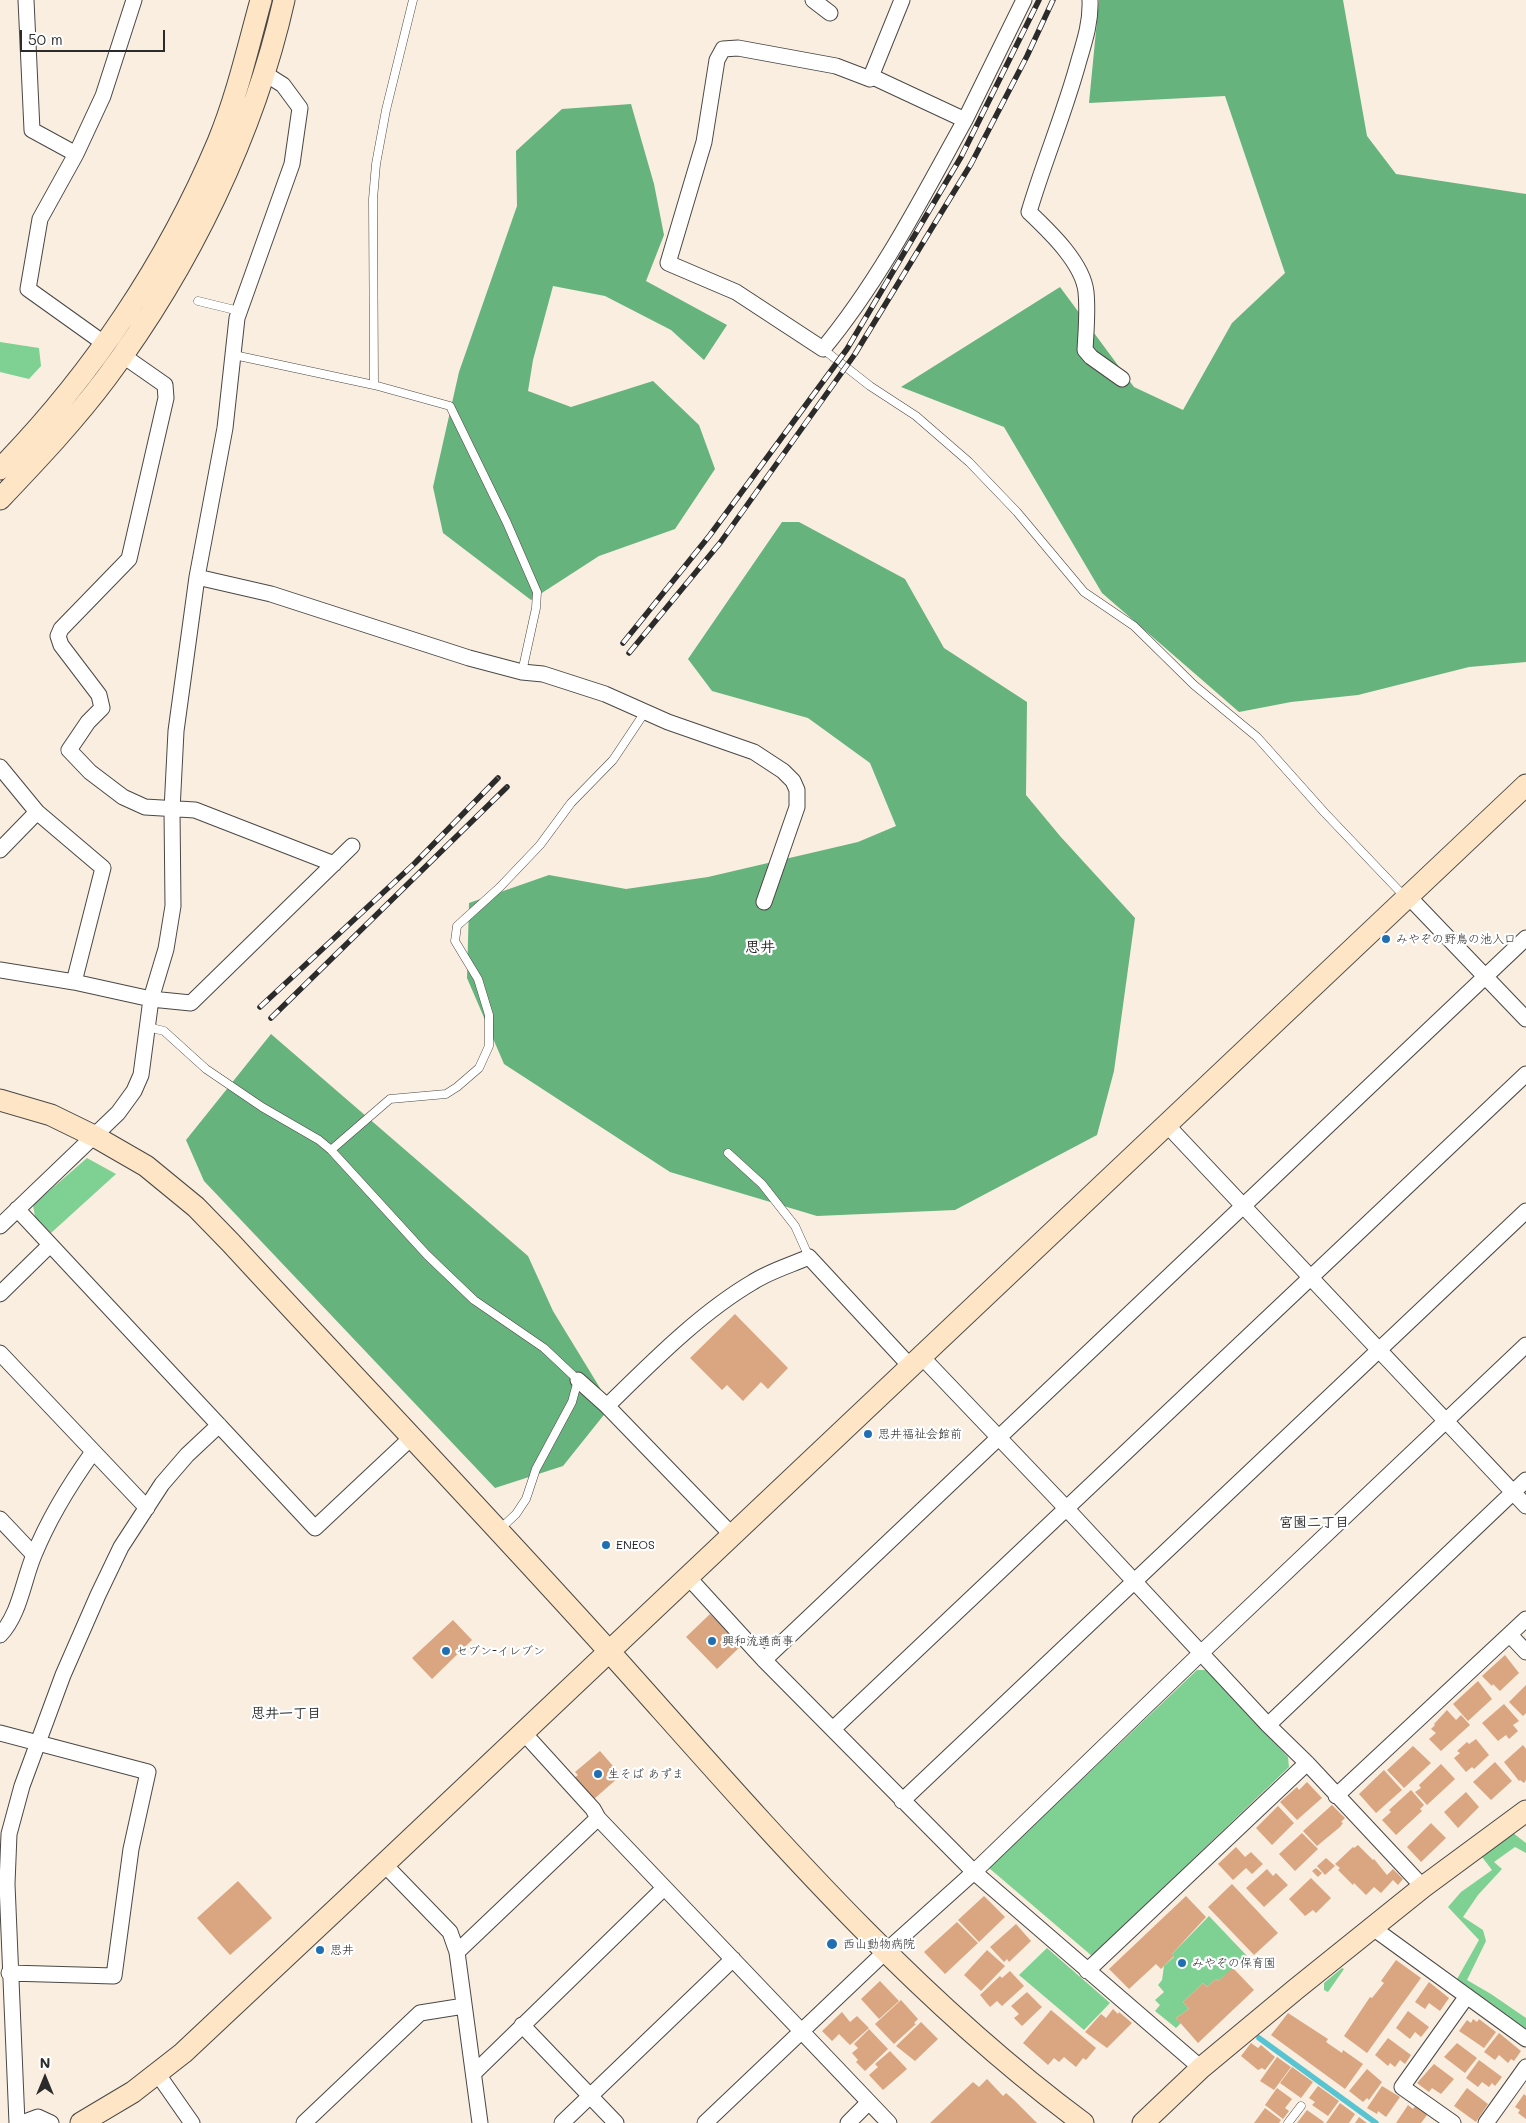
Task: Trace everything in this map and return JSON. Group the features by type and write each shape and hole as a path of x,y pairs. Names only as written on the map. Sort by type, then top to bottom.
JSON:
{"street":[{"path":"26,0 32,130 76,154"},
{"path":"134,0 103,96 76,154 40,219 28,289 165,385 166,398 129,559 61,629 58,636 61,645 99,695 102,708 88,722 68,750 90,772 123,796 145,807 195,810 334,864"},
{"path":"0,499 67,426 107,378 114,350 218,141 233,98 261,0"},
{"path":"0,469 81,378 114,350 177,269 216,194 252,111 284,0"},
{"path":"813,0 830,13"},
{"path":"870,79 902,0"},
{"path":"965,120 875,78 870,79 827,64 738,48 723,50 718,60 704,142 668,263 736,292 823,349 837,332 888,254 965,120 1024,0"},
{"path":"1090,0 1091,16 1068,103 1039,178 1029,212 1047,229 1081,274 1086,291 1085,350 1091,357 1122,378"},
{"path":"0,1226 118,1113 134,1091 142,1075 152,999 166,949 173,906 172,810 176,731 197,577 225,428 237,318 292,164 297,133 300,108 283,85 264,73"},
{"path":"197,577 271,594 460,655 522,672 543,674 605,694 645,712 754,752 783,771 793,781 798,790 797,807 764,902"},
{"path":"0,767 36,812 103,868 74,982"},
{"path":"81,2123 158,2074 183,2052 1526,785"},
{"path":"0,850 36,812"},
{"path":"0,970 74,982 152,999 191,1003 352,846"},
{"path":"1407,897 1526,1019"},
{"path":"764,1660 1526,938"},
{"path":"833,1729 1526,1074"},
{"path":"0,1100 51,1115 94,1136 146,1166 196,1208 412,1438 859,1927 1008,2064 1082,2123"},
{"path":"1166,1124 1526,1506"},
{"path":"17,1209 315,1528 412,1438"},
{"path":"902,1801 1526,1211"},
{"path":"0,1294 50,1244"},
{"path":"607,1406 667,1348 729,1298 754,1281 809,1257 998,1438 1066,1508 1268,1725 1307,1763 1336,1796 1423,1886"},
{"path":"705,2123 885,1952 974,1872 1201,1653 1526,1345"},
{"path":"0,1353 147,1508"},
{"path":"578,1380 607,1406 732,1535"},
{"path":"17,2123 17,2104 7,2037 5,1833 63,1675 98,1594 121,1547 162,1484 187,1455 219,1425"},
{"path":"0,1635 7,1627 17,1606 34,1555 72,1481 93,1452"},
{"path":"1268,1725 1526,1480"},
{"path":"0,1519 34,1555"},
{"path":"688,1577 764,1660 974,1872 1201,2068"},
{"path":"1336,1796 1510,1636 1526,1619"},
{"path":"1510,1636 1526,1652"},
{"path":"523,1732 593,1809 598,1818 889,2123"},
{"path":"0,1733 148,1772 131,1849 114,1976 6,1972"},
{"path":"1088,1971 1307,1763"},
{"path":"1143,2123 1201,2068 1423,1886 1526,1811"},
{"path":"457,1952 598,1818"},
{"path":"384,1864 450,1932 457,1952 480,2123"},
{"path":"474,2073 664,1888"},
{"path":"1373,1928 1526,2039"},
{"path":"562,2123 733,1959"},
{"path":"1453,2123 1402,2087 1467,1996"},
{"path":"304,2123 420,2013 464,2006"},
{"path":"522,2025 616,2123"},
{"path":"1486,2123 1526,2067"},
{"path":"158,2074 192,2123"},
{"path":"848,2123 869,2102"},
{"path":"22,2123 38,2117 51,2123"}],"lane":[{"path":"374,385 373,199 376,164 386,110 413,0"},
{"path":"198,302 239,311"},
{"path":"823,349 870,386 916,416 969,462 1017,512 1084,592 1134,626 1194,685 1257,737 1324,812 1407,897"},
{"path":"234,355 374,385 450,406 507,523 537,592 536,608 522,672"},
{"path":"332,1150 390,1099 446,1094 479,1068 489,1046 489,1015 478,979 455,941 457,926 500,887 540,844 571,803 613,760 645,712"},
{"path":"148,1027 164,1031 206,1069 262,1107 319,1140 332,1150 427,1255 474,1300 544,1348 578,1380 572,1402 536,1469 526,1499 516,1514 498,1532"},
{"path":"728,1153 762,1184 795,1226 809,1257"},
{"path":"1288,2123 1301,2106"}],"green space":[{"path":"1099,0 1343,0 1367,136 1396,174 1526,194 1526,662 1469,667 1358,695 1291,702 1239,712 1102,593 1004,427 901,387 1060,287 1134,387 1183,410 1232,323 1285,273 1225,96 1089,103"},
{"path":"631,104 654,184 664,235 646,281 727,325 704,360 671,330 605,296 553,286 533,360 528,391 571,407 653,381 699,425 715,469 675,529 599,556 531,600 443,533 433,487 459,372 517,206 516,151 562,109"},
{"path":"0,342 39,348 41,366 29,379 0,372"},
{"path":"782,522 799,522 905,579 944,648 1027,702 1026,795 1060,836 1135,918 1114,1071 1097,1135 955,1210 817,1216 670,1172 504,1064 467,978 469,903 549,875 626,889 708,877 858,842 896,826 870,763 808,718 712,691 688,659"},
{"path":"271,1034 528,1256 553,1311 611,1406 563,1466 495,1488 204,1181 186,1140"},
{"path":"87,1158 116,1174 51,1233 35,1217 33,1205"},
{"path":"1197,1670 1207,1670 1288,1757 1289,1767 1092,1956 989,1868"},
{"path":"1513,1833 1526,1843 1526,1853 1515,1847 1494,1862 1502,1869 1478,1895 1463,1917 1483,1930 1486,1941 1467,1980 1526,2018 1526,2029 1457,1979 1479,1940 1448,1907 1461,1892 1492,1870 1482,1857"},
{"path":"1209,1916 1248,1957 1218,1981 1216,1979 1207,1987 1203,1983 1183,2002 1189,2009 1176,2018 1181,2023 1176,2028 1155,2011 1160,2005 1155,2000 1164,1992 1158,1985 1162,1980 1164,1966 1174,1957 1172,1954"},
{"path":"1047,1948 1110,2003 1084,2030 1019,1975"},
{"path":"1342,1968 1344,1969 1328,1992 1324,1990 1324,1983"}],"building":[{"path":"735,1314 788,1368 768,1389 761,1382 743,1401 727,1385 722,1390 690,1358"},
{"path":"710,1614 742,1645 717,1669 686,1637"},
{"path":"453,1620 472,1640 432,1679 412,1658"},
{"path":"1505,1655 1519,1673 1500,1691 1482,1676"},
{"path":"1478,1681 1492,1699 1468,1721 1453,1704"},
{"path":"1526,1685 1526,1713 1523,1716 1509,1702"},
{"path":"1504,1704 1519,1721 1513,1725 1518,1731 1509,1739 1506,1735 1498,1741 1482,1723"},
{"path":"1447,1710 1456,1720 1461,1715 1470,1725 1441,1751 1429,1739 1436,1733 1431,1729 1434,1724"},
{"path":"1476,1739 1489,1755 1474,1769 1472,1767 1466,1772 1454,1758 1460,1753 1457,1751 1467,1742 1469,1744"},
{"path":"1523,1745 1526,1749 1526,1780 1524,1783 1519,1781 1504,1762"},
{"path":"1413,1746 1431,1763 1404,1788 1387,1770"},
{"path":"600,1751 613,1766 611,1768 619,1777 594,1799 572,1780 578,1775 575,1772"},
{"path":"1495,1762 1512,1781 1491,1800 1473,1782"},
{"path":"1441,1764 1455,1779 1427,1805 1415,1792 1421,1788 1419,1785"},
{"path":"1384,1770 1402,1790 1376,1813 1359,1794"},
{"path":"1307,1782 1322,1798 1297,1820 1280,1802 1297,1787 1299,1790"},
{"path":"1411,1790 1424,1805 1420,1809 1422,1811 1396,1835 1382,1820 1391,1812 1389,1810"},
{"path":"1466,1792 1479,1807 1458,1828 1444,1812"},
{"path":"1332,1805 1345,1818 1341,1822 1343,1823 1340,1827 1317,1846 1303,1831"},
{"path":"1278,1806 1294,1823 1272,1845 1256,1828"},
{"path":"1431,1823 1446,1838 1421,1862 1407,1847"},
{"path":"1302,1833 1318,1849 1295,1871 1279,1854"},
{"path":"1358,1845 1374,1859 1387,1875 1393,1869 1403,1879 1398,1885 1393,1880 1381,1893 1374,1887 1366,1895 1338,1870 1340,1868 1335,1864 1353,1847"},
{"path":"1236,1847 1245,1857 1251,1852 1263,1864 1252,1874 1246,1868 1233,1880 1218,1864"},
{"path":"1326,1858 1335,1866 1325,1875 1317,1866"},
{"path":"1316,1868 1322,1873 1318,1877 1312,1871"},
{"path":"1267,1869 1273,1876 1276,1873 1288,1885 1264,1907 1246,1888"},
{"path":"1311,1878 1331,1898 1316,1913 1313,1910 1305,1916 1289,1899"},
{"path":"238,1881 272,1918 230,1955 197,1918"},
{"path":"1232,1884 1278,1933 1254,1955 1208,1907"},
{"path":"984,1896 1005,1917 979,1942 958,1920"},
{"path":"1186,1896 1206,1917 1161,1969 1156,1964 1129,1989 1109,1969"},
{"path":"957,1922 978,1943 945,1974 924,1952"},
{"path":"1016,1924 1031,1941 1009,1962 1007,1959 1004,1962 990,1947"},
{"path":"987,1950 1005,1966 981,1991 964,1975"},
{"path":"1396,1960 1421,1978 1367,2053 1344,2036 1370,1997 1372,1998 1384,1983 1381,1981"},
{"path":"1233,1968 1254,1990 1198,2043 1176,2018 1189,2009 1183,2002 1203,1983 1207,1987 1216,1979 1218,1981"},
{"path":"1010,1971 1024,1986 1002,2006 997,2001 990,2007 980,1995 1000,1976 1002,1978"},
{"path":"880,1981 899,2001 879,2019 861,1999"},
{"path":"1429,1982 1449,1998 1440,2011 1429,2003 1425,2009 1415,2002"},
{"path":"1027,1992 1042,2007 1022,2026 1014,2018 1019,2014 1011,2006"},
{"path":"901,2000 918,2019 914,2023 916,2024 894,2044 875,2024"},
{"path":"1113,2009 1132,2023 1107,2048 1085,2032 1101,2014 1106,2018"},
{"path":"1051,2010 1096,2048 1086,2060 1083,2058 1076,2067 1064,2057 1059,2062 1054,2058 1048,2065 1023,2043"},
{"path":"1408,2011 1429,2027 1421,2037 1415,2032 1410,2039 1396,2028"},
{"path":"842,2012 850,2022 857,2016 869,2028 850,2045 839,2034 832,2041 822,2031"},
{"path":"1288,2013 1328,2039 1326,2042 1342,2053 1343,2050 1363,2064 1345,2089 1271,2035"},
{"path":"1473,2019 1477,2022 1479,2019 1496,2032 1484,2048 1459,2031 1467,2020 1471,2023"},
{"path":"921,2022 938,2039 915,2061 896,2046"},
{"path":"869,2029 888,2049 865,2071 856,2062 858,2060 852,2053 858,2048 854,2044"},
{"path":"1499,2033 1521,2051 1514,2061 1511,2059 1508,2063 1499,2055 1495,2060 1484,2052"},
{"path":"1388,2038 1411,2055 1405,2064 1400,2060 1395,2067 1390,2063 1388,2066 1375,2055"},
{"path":"1251,2043 1258,2048 1261,2045 1275,2057 1265,2070 1262,2068 1258,2070 1241,2056"},
{"path":"1457,2043 1477,2058 1465,2073 1444,2057"},
{"path":"890,2051 907,2069 883,2090 869,2075 878,2067 875,2064"},
{"path":"1277,2057 1291,2067 1274,2090 1260,2081"},
{"path":"1479,2060 1502,2077 1495,2086 1492,2083 1489,2087 1482,2082 1478,2087 1466,2078"},
{"path":"1434,2064 1454,2079 1441,2094 1432,2088 1429,2092 1417,2083"},
{"path":"1292,2067 1313,2082 1301,2098 1280,2083"},
{"path":"1367,2069 1382,2082 1369,2100 1367,2098 1363,2102 1349,2091"},
{"path":"987,2079 1003,2096 1006,2093 1037,2123 930,2123 973,2082 979,2087"},
{"path":"1318,2086 1339,2101 1328,2116 1312,2105 1315,2102 1309,2098"},
{"path":"1382,2086 1400,2097 1386,2117 1378,2111 1377,2114 1367,2108"},
{"path":"1277,2088 1292,2099 1285,2108 1289,2111 1283,2119 1265,2105"},
{"path":"1467,2088 1488,2104 1476,2122 1454,2106"},
{"path":"1524,2094 1526,2096 1526,2119 1518,2113 1520,2110 1515,2107"},
{"path":"1340,2103 1355,2114 1349,2123 1326,2123"},
{"path":"1408,2105 1413,2109 1416,2105 1425,2111 1427,2115 1421,2123 1396,2123"},
{"path":"1265,2108 1281,2120 1279,2123 1254,2123"},
{"path":"1307,2110 1324,2122 1297,2123"},
{"path":"1359,2117 1367,2123 1355,2123"}],"waterway":[{"path":"1259,2038 1376,2123"}],"railway":[{"path":"623,643 710,535 847,349 961,157 1039,0"},
{"path":"629,653 720,543 855,354 971,164 1027,56 1053,0"},
{"path":"260,1007 415,863 498,778"},
{"path":"271,1018 507,787"}],"place":[{"name":"みやぞの野鳥の池入口","path":"1386,939"},
{"name":"思井福祉会館前","path":"868,1434"},
{"name":"ENEOS","path":"606,1545"},
{"name":"興和流通商事","path":"712,1641"},
{"name":"セブン-イレブン","path":"446,1651"},
{"name":"生そば あずま","path":"598,1774"},
{"name":"西山動物病院","path":"832,1944"},
{"name":"思井","path":"320,1950"},
{"name":"みやぞの保育園","path":"1182,1963"}],"district":[{"name":"思井","path":"760,947"},
{"name":"宮園二丁目","path":"1314,1523"},
{"name":"思井一丁目","path":"286,1714"}]}
